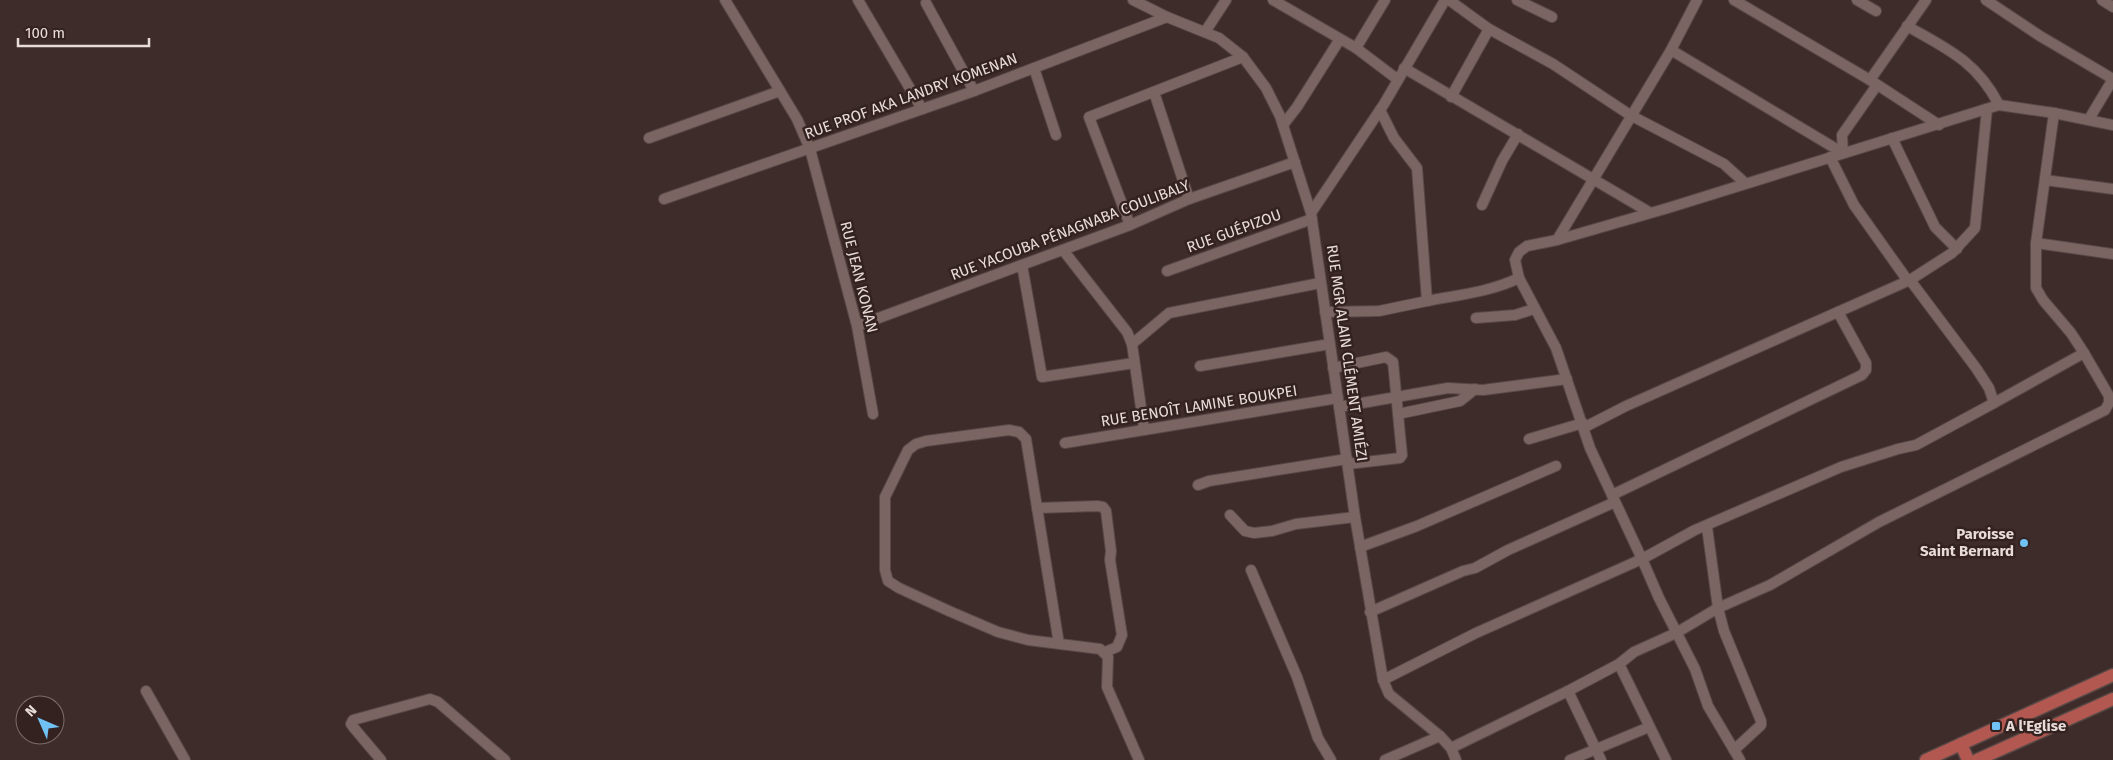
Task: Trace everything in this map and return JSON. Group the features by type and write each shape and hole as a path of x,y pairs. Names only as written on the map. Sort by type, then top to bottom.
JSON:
{"main road":[{"path":"1926,760 2113,675"},
{"path":"1978,760 2113,699"},
{"path":"1961,744 1968,760"}],"street":[{"name":"RUE JEAN KONAN","path":"725,0 797,119 810,149 857,326 873,414"},
{"path":"858,0 922,108"},
{"name":"RUE MGR ALAIN CLÉMENT AMIÉZI","path":"1133,0 1150,4 1167,17 1220,38 1243,57 1252,66 1266,88 1283,125 1311,216 1355,517 1383,680 1389,694 1440,736 1451,748 1456,760"},
{"path":"1205,32 1226,0"},
{"path":"1273,0 1356,48 1397,79"},
{"path":"1356,48 1385,0"},
{"path":"1311,216 1380,110 1397,79 1447,0 1489,29 1553,64 1630,115 1724,164 1745,184"},
{"path":"1517,0 1552,17"},
{"path":"1557,240 1698,0"},
{"path":"1734,0 1873,82 1939,125"},
{"path":"1857,0 1876,11"},
{"path":"1843,152 1842,135 1907,26 1926,0"},
{"path":"1986,0 1998,3 2040,36 2113,78 2089,119"},
{"path":"2102,0 2113,7"},
{"path":"926,3 974,90"},
{"name":"RUE PROF AKA LANDRY KOMENAN","path":"664,199 974,90 1167,17"},
{"path":"1907,26 1955,53 1969,65 1989,86 1999,105"},
{"path":"1451,97 1489,29"},
{"path":"1283,125 1297,107 1340,39"},
{"path":"1670,50 1843,152"},
{"path":"1130,225 1089,117 1243,57"},
{"path":"1034,68 1056,135"},
{"path":"1404,68 1649,212"},
{"path":"649,138 780,91"},
{"path":"1154,92 1189,199"},
{"path":"1740,760 1708,706 1695,669 1676,633 1590,448 1584,425 1556,348 1519,278 1515,260 1519,252 1528,246 1557,240 1745,184 1999,105 2089,119 2113,125"},
{"path":"1529,439 1584,425 1838,312 1909,280 1956,249 1975,228 1987,109"},
{"path":"1380,110 1394,138 1417,168 1427,301"},
{"path":"1451,748 1568,691 1619,664 1634,652 1676,633 1718,608 1770,585 1879,522 2105,410 2109,403 2109,396 2084,353 2036,288 2036,243 2054,113"},
{"path":"1482,204 1502,161 1518,134"},
{"path":"1892,138 1935,227 1956,249"},
{"path":"1830,157 1854,205 1976,368 1988,388 1994,403"},
{"name":"RUE YACOUBA PÉNAGNABA COULIBALY","path":"857,326 1130,225 1189,199 1295,162"},
{"path":"2045,180 2113,189"},
{"name":"RUE GUÉPIZOU","path":"1167,270 1311,216"},
{"path":"2036,243 2113,254"},
{"path":"1063,250 1127,332 1132,344 1144,429"},
{"path":"1022,265 1042,377 1134,363"},
{"path":"1325,312 1379,311 1480,292 1519,278"},
{"path":"1132,344 1169,313 1320,283"},
{"path":"1476,318 1515,315 1534,309"},
{"path":"1370,612 1463,570 1475,568 1862,375 1866,370 1866,363 1838,312"},
{"path":"1200,366 1330,344"},
{"path":"1383,680 1476,633 1642,559 1695,530 1707,527 1760,501 1841,467 1916,445 2084,353"},
{"path":"1198,485 1209,481 1348,461 1400,458 1402,449 1393,362 1391,359 1386,357 1333,368"},
{"name":"RUE BENOÎT LAMINE BOUKPEI","path":"1066,443 1144,429 1397,397 1448,388 1483,390 1567,379"},
{"path":"1398,414 1460,401 1475,389"},
{"path":"1059,644 1026,439 1019,432 1008,430 916,444 908,450 885,498 886,575 892,584 974,623 1028,640 1059,644 1100,649 1105,652 1108,657 1107,687 1138,760"},
{"path":"1360,547 1417,526 1556,466"},
{"path":"1037,508 1098,506 1103,507 1106,511 1111,552 1110,560 1122,635 1117,647 1105,652"},
{"path":"1230,515 1245,531 1254,533 1272,531 1296,524 1355,517"},
{"path":"1707,527 1718,608 1724,630 1761,722 1761,726 1734,750"},
{"path":"1251,570 1297,677 1318,738 1331,760"},
{"path":"1619,664 1666,760"},
{"path":"1568,691 1601,760"},
{"path":"146,692 185,760"},
{"path":"381,760 351,724 353,720 430,699 438,702 505,760"},
{"path":"1570,760 1650,727"},
{"path":"1385,760 1440,736"}],"place":[{"name":"Paroisse Saint Bernard","path":"2024,543"},
{"name":"A l'Eglise","path":"1996,726"}]}
